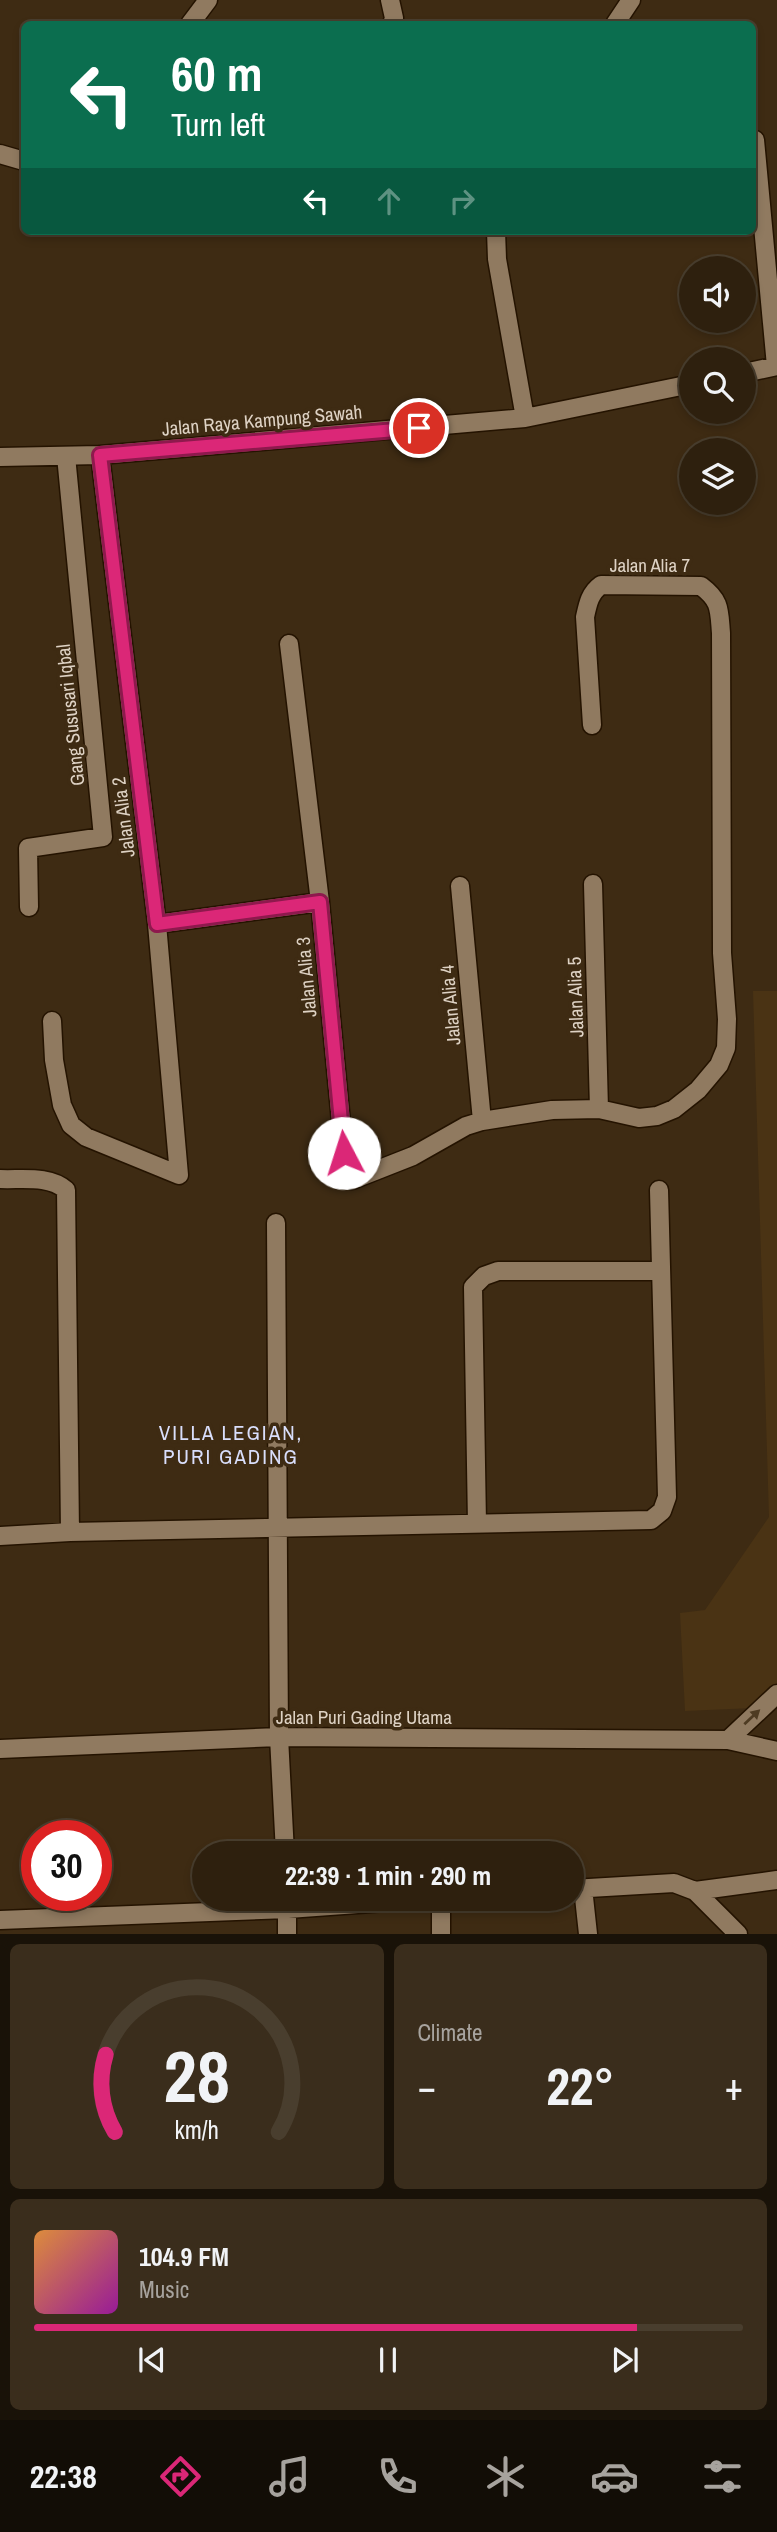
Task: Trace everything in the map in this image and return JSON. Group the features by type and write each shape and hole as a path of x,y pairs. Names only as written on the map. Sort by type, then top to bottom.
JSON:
{"street":[{"path":"192,21 208,0"},
{"path":"617,21 631,0"},
{"path":"756,150 777,366 756,370"},
{"path":"0,154 21,160"},
{"path":"496,235 497,259 525,418"},
{"name":"Jalan Raya Kampung Sawah","path":"0,457 100,455 525,418 679,386"},
{"name":"Jalan Alia 2","path":"52,1020 54,1059 62,1105 71,1125 100,1144 179,1175 157,924 100,455"},
{"name":"Gang Sususari Iqbal","path":"29,907 29,848 103,838 66,456"},
{"name":"Jalan Alia 7","path":"592,725 585,617 588,600 594,590 601,585 701,586 714,596 719,606 721,633 722,926 726,1048 719,1065 698,1090 674,1109 657,1116 639,1118 599,1109"},
{"name":"Jalan Alia 3","path":"289,644 320,902 344,1153 352,1181 413,1156 466,1126 482,1121"},
{"name":"Jalan Alia 5","path":"593,884 599,1109"},
{"name":"Jalan Alia 4","path":"460,886 482,1121"},
{"path":"157,924 320,902"},
{"path":"482,1121 551,1110 599,1109"},
{"path":"0,1179 50,1181 59,1184 66,1191 70,1532"},
{"path":"0,1536 70,1532 651,1520 662,1511 667,1497 659,1191"},
{"path":"276,1223 279,1737 284,1841"},
{"path":"477,1524 473,1287 484,1276 498,1271 660,1271"},
{"path":"728,1740 777,1694"},
{"name":"Jalan Puri Gading Utama","path":"0,1749 279,1737 728,1740 777,1751"},
{"path":"584,1888 674,1884 695,1891 777,1880"},
{"path":"695,1891 738,1934"},
{"path":"0,1920 192,1909"},
{"path":"287,1934 288,1911"},
{"path":"441,1911 441,1934"},
{"path":"583,1911 588,1934"}],"shaded area":[{"path":"753,991 777,991 777,1707 685,1711 680,1613 705,1610 769,1517"}],"district":[{"name":"VILLA LEGIAN, PURI GADING","path":"231,1445"}],"route":[{"path":"344,1153 320,902 157,924 100,455 419,428"}]}
